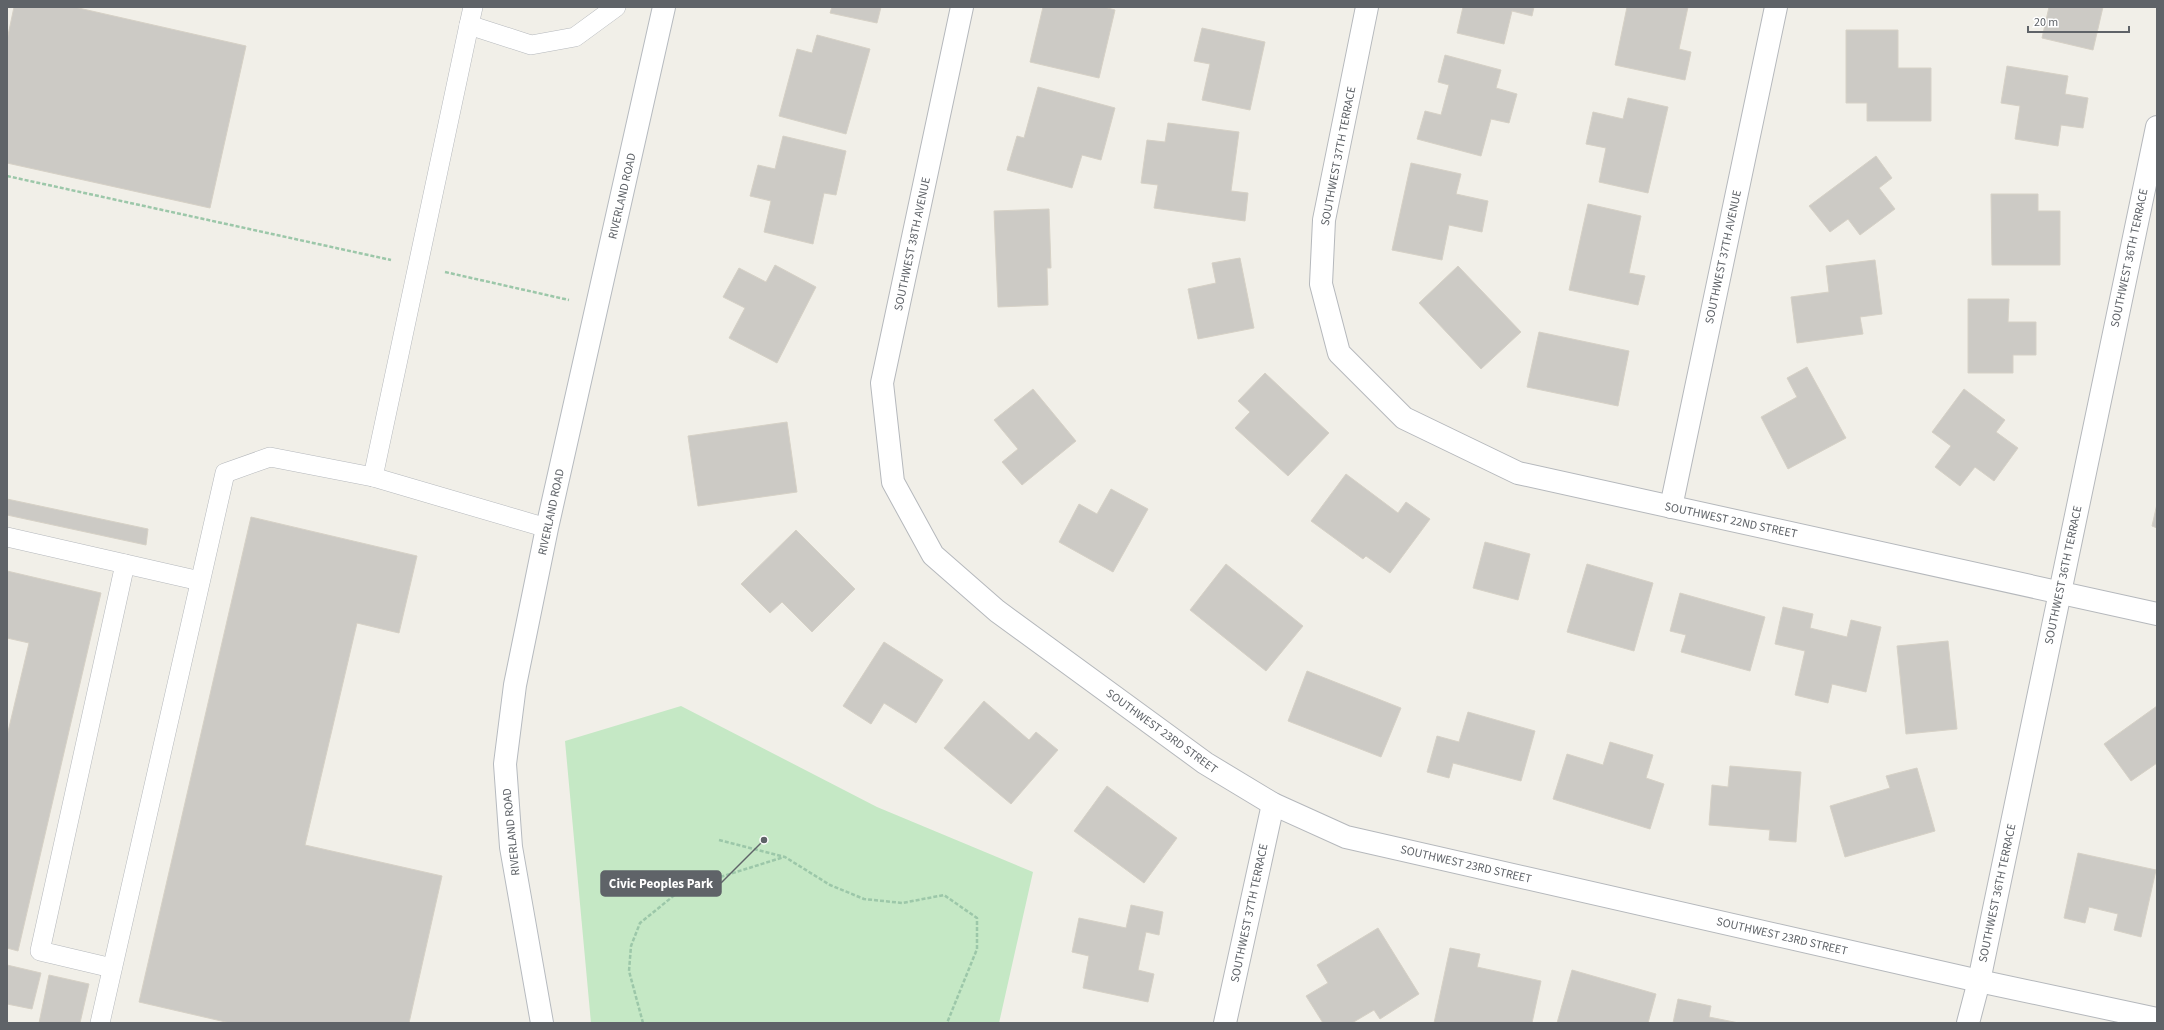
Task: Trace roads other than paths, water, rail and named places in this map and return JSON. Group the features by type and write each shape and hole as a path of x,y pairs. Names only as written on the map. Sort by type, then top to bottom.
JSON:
{"street":[{"name":"RIVERLAND ROAD","path":"542,1023 511,847 505,764 515,684 547,528 664,7"},
{"name":"SOUTHWEST 38TH AVENUE","path":"893,482 882,383 962,7"},
{"name":"SOUTHWEST 37TH TERRACE","path":"1339,353 1321,284 1324,220 1367,7"},
{"name":"SOUTHWEST 37TH AVENUE","path":"1671,507 1776,7"},
{"name":"SOUTHWEST 36TH TERRACE","path":"1968,1023 1979,981 2059,593 2151,187 2157,127"},
{"name":"SOUTHWEST 22ND STREET","path":"1339,353 1404,418 1518,473 2157,614"},
{"name":"SOUTHWEST 23RD STREET","path":"893,482 933,554 998,611 1205,764 1274,804 1346,837 1979,981 2157,1019"},
{"name":"SOUTHWEST 37TH TERRACE","path":"1225,1023 1274,804"}],"lane":[{"path":"373,477 473,7"},
{"path":"469,25 531,45 575,37 616,7"},
{"path":"100,1023 225,473 270,457 373,477 547,528"},
{"path":"7,537 200,581"},
{"path":"112,968 40,951 125,564"}],"place":[{"name":"Civic Peoples Park","path":"764,840"}]}
